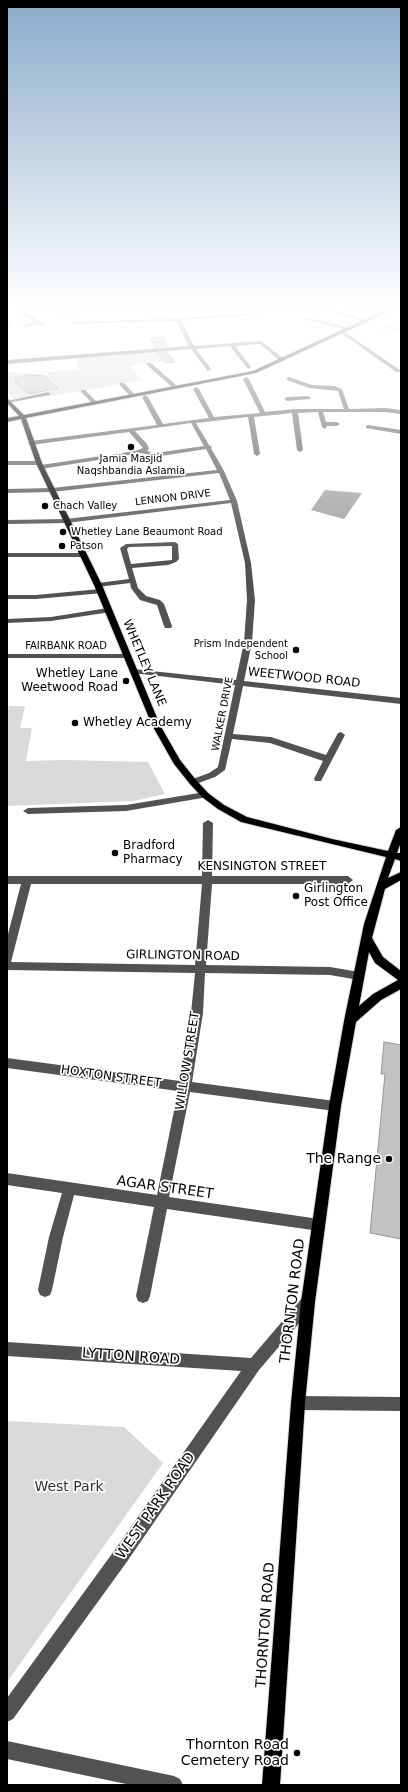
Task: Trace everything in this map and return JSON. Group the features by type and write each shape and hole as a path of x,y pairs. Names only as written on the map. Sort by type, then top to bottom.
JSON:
{"main road":[{"path":"7,420 139,394"},
{"path":"8,401 23,417"},
{"name":"WHETLEY LANE","path":"23,417 40,465 99,588 126,656 156,724 177,762 193,782 205,795 221,807 244,820 396,856"},
{"name":"THORNTON ROAD","path":"271,1785 298,1402 308,1302 334,1106 366,938 381,887 396,856 401,830"},
{"path":"381,887 401,876"},
{"path":"366,938 379,960 401,977"},
{"path":"350,1021 377,997 401,984"}],"street":[{"path":"8,401 48,394"},
{"path":"86,394 94,402"},
{"path":"198,394 212,419"},
{"path":"254,394 264,414"},
{"path":"341,394 347,410"},
{"path":"145,397 161,426"},
{"path":"287,399 308,398"},
{"path":"320,410 325,425 337,424"},
{"path":"31,443 212,419 295,411 347,410 401,412"},
{"path":"295,411 300,450"},
{"path":"251,416 257,454"},
{"name":"WALKER DRIVE","path":"193,422 209,447 234,501 248,563 251,600 248,642 222,768 212,775 193,782"},
{"path":"368,427 401,432"},
{"path":"131,430 146,447 143,451"},
{"path":"7,463 40,465 143,451 155,455 209,447"},
{"path":"7,491 52,490 221,471"},
{"name":"LENNON DRIVE","path":"7,522 66,521 234,501"},
{"path":"128,566 174,562 176,559 175,544 128,545 123,548 132,582 143,598 160,604 168,626"},
{"path":"7,555 83,555"},
{"path":"7,597 36,597 132,582"},
{"path":"7,621 50,619 108,610"},
{"name":"FAIRBANK ROAD","path":"7,656 126,656"},
{"name":"WEETWOOD ROAD","path":"133,671 401,701"},
{"path":"318,778 341,735"},
{"path":"229,736 271,740 328,759"},
{"path":"28,811 126,808 205,795"},
{"name":"WILLOW STREET","path":"143,1296 185,1087 197,1013 207,879 208,823"},
{"name":"KENSINGTON STREET","path":"7,880 348,880"},
{"path":"7,959 27,880"},
{"name":"GIRLINGTON ROAD","path":"7,966 330,971 359,976"},
{"name":"HOXTON STREET","path":"7,1063 334,1106"},
{"name":"AGAR STREET","path":"7,1179 318,1225"},
{"path":"45,1290 56,1237 70,1189"},
{"name":"WEST PARK ROAD","path":"7,1713 120,1557 254,1365 308,1302"},
{"name":"LYTTON ROAD","path":"7,1349 254,1365"},
{"path":"298,1402 401,1404"},
{"path":"7,1750 169,1785"}],"green space":[{"path":"9,394 38,394 14,399"},
{"path":"51,394 66,394 53,396"},
{"path":"9,706 25,706 20,728 32,728 26,761 65,760 148,762 165,794 133,801 7,806 7,714"},
{"name":"West Park","path":"7,1421 124,1427 163,1463 7,1682"}],"shaded area":[{"path":"325,490 362,493 344,519 311,510"}],"building":[{"name":"The Range","path":"384,1042 401,1045 401,1239 370,1233 385,1074 381,1074"}],"place":[{"name":"Jamia Masjid Naqshbandia Aslamia","path":"131,447"},
{"name":"Chach Valley","path":"45,506"},
{"name":"Whetley Lane Beaumont Road","path":"63,532"},
{"name":"Patson","path":"62,546"},
{"name":"Prism Independent School","path":"296,650"},
{"name":"Whetley Lane Weetwood Road","path":"126,681"},
{"name":"Whetley Academy","path":"75,723"},
{"name":"Bradford Pharmacy","path":"115,853"},
{"name":"Girlington Post Office","path":"296,896"},
{"name":"The Range","path":"389,1159"},
{"name":"Thornton Road Cemetery Road","path":"297,1753"}]}
